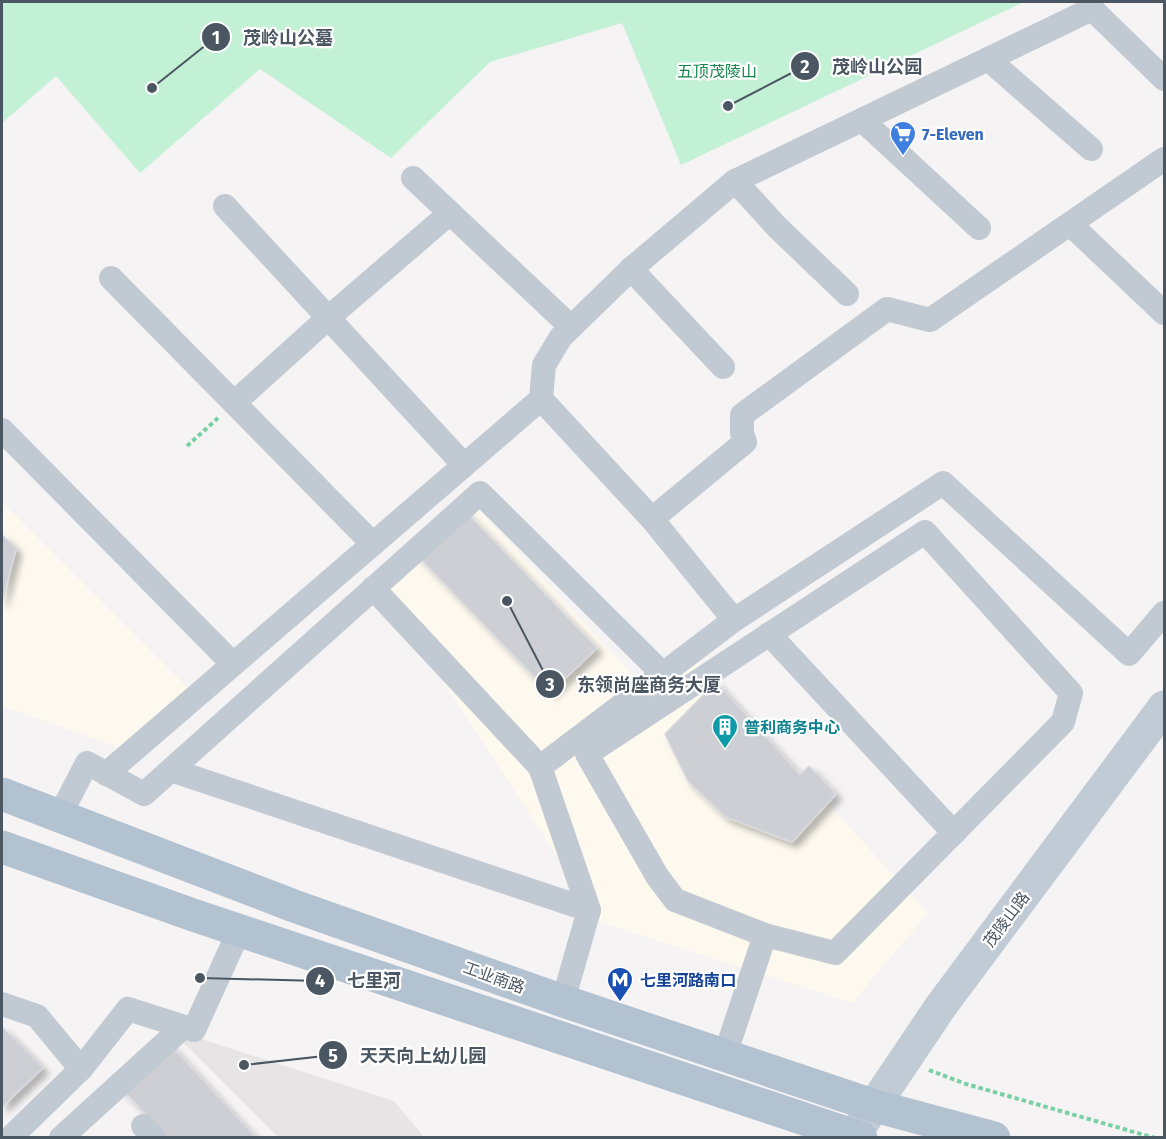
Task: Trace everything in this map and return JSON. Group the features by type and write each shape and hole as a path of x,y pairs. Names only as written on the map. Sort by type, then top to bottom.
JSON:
{"main road":[{"name":"工业南路","path":"2,794 294,906 563,1001 875,1106 994,1137"},
{"path":"2,847 239,931 855,1137"}],"street":[{"path":"106,774 541,399 544,365 561,337 631,269 735,181 1092,9 1164,79"},
{"path":"988,59 1091,149"},
{"path":"862,120 979,228"},
{"path":"652,519 745,442 742,433 742,416 887,309 930,320 1162,164"},
{"path":"413,178 571,327"},
{"path":"735,181 777,227 847,294"},
{"path":"225,206 464,465"},
{"path":"234,403 450,213"},
{"path":"1070,224 1164,313"},
{"path":"631,269 723,367"},
{"path":"111,278 373,544"},
{"path":"541,399 652,519 734,620"},
{"path":"2,430 233,664"},
{"path":"540,767 734,620 942,483 1129,654 1164,613"},
{"path":"60,815 87,763 144,794 480,493 663,674"},
{"path":"925,532 1071,693 1064,722 954,833 835,953 765,935 675,900 657,876 587,754 925,532"},
{"path":"374,588 540,767 589,910 563,1001"},
{"path":"770,634 954,833"},
{"name":"茂陵山路","path":"855,1137 941,1006 1164,707"},
{"path":"171,770 589,910"},
{"path":"10,1137 81,1069 128,1009 194,1030 239,931"},
{"path":"725,1055 765,935"},
{"path":"2,1004 37,1016 81,1069"},
{"path":"61,1137 183,1027"}],"path":[{"path":"187,446 234,403"},
{"path":"905,1061 966,1084 1155,1137"}],"shaded area":[{"path":"468,498 640,683 687,650 928,913 852,1003 600,922 380,585"},
{"path":"2,502 194,694 126,750 2,706"},
{"path":"170,1029 394,1101 424,1137 278,1137"}],"green space":[{"name":"五顶茂陵山","path":"2,2 1024,2 681,165 622,23 490,62 391,158 260,69 140,173 56,76 2,123"}],"building":[{"path":"463,509 597,648 550,693 416,554"},
{"path":"2,535 16,549 4,593 2,592"},
{"path":"2,535 16,549 2,602"},
{"name":"普利商务中心","path":"716,682 800,775 809,766 836,794 792,842 726,817 688,781 665,734"},
{"path":"2,1027 43,1068 2,1107"},
{"path":"162,1036 256,1138 168,1138 114,1080"}],"place":[{"name":"茂岭山公墓","path":"152,88"},
{"name":"茂岭山公园","path":"728,106"},
{"name":"7-Eleven","path":"903,157"},
{"name":"东领尚座商务大厦","path":"507,601"},
{"name":"普利商务中心","path":"725,750"},
{"name":"七里河","path":"200,978"},
{"name":"七里河路南口","path":"620,1003"},
{"name":"天天向上幼儿园","path":"244,1065"}]}
